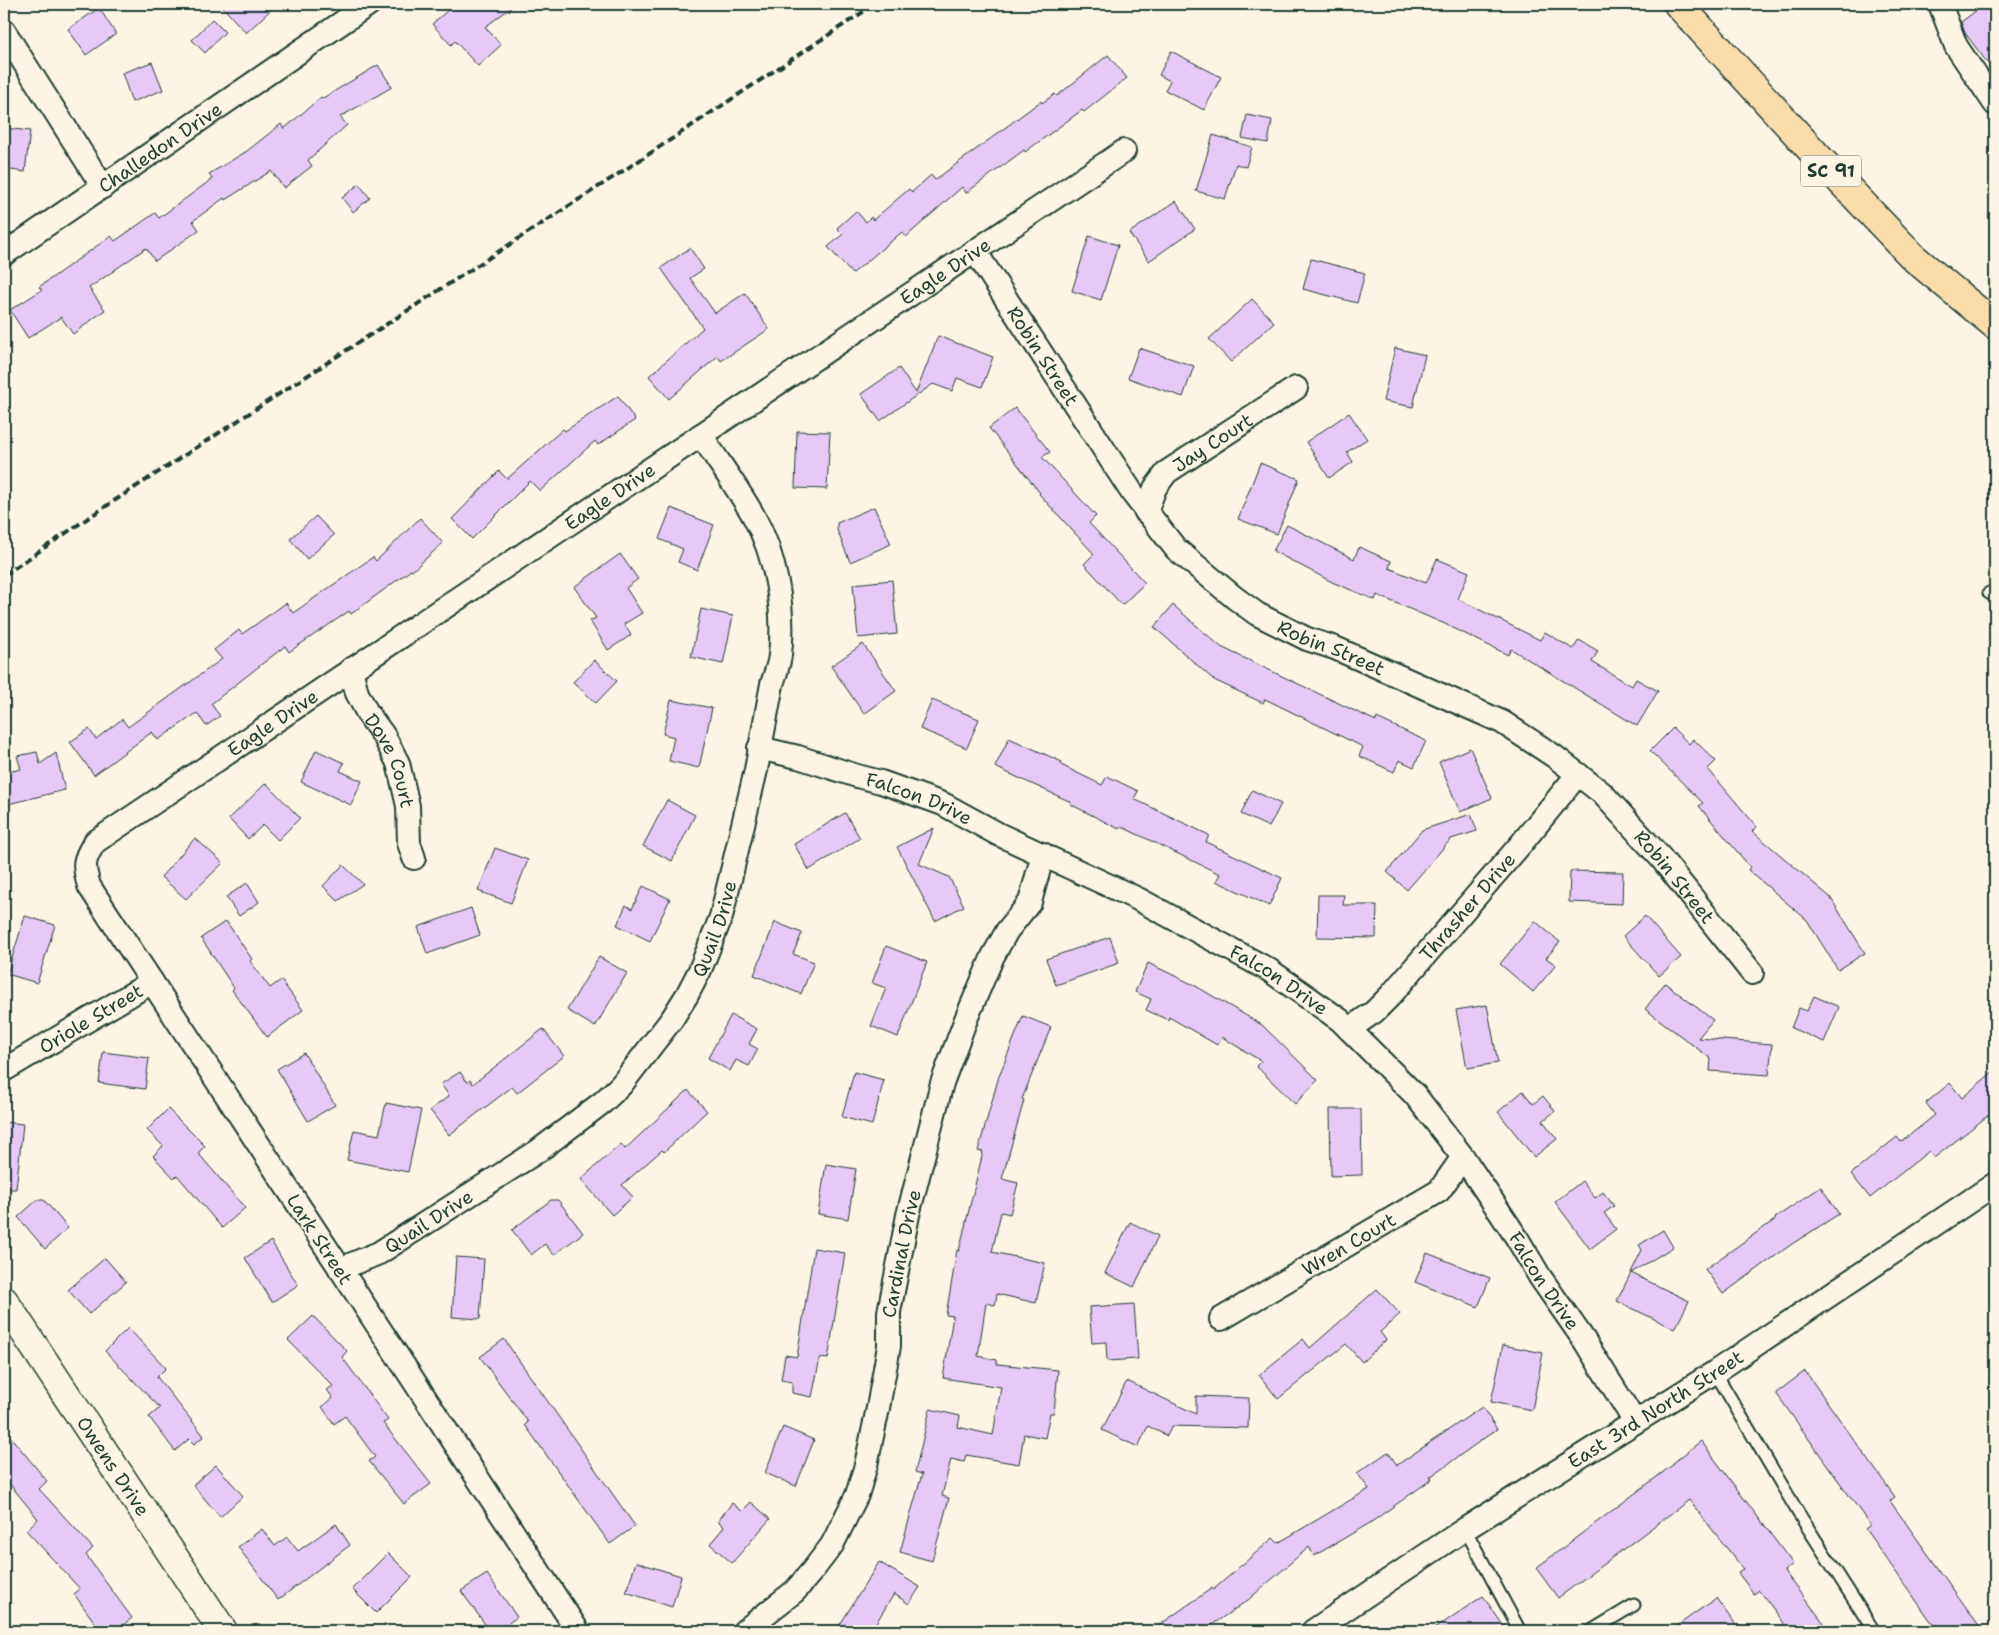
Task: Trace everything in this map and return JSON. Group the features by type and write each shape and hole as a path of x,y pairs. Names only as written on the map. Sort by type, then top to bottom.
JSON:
{"main road":[{"name":"SC 91","path":"1678,4 1817,156 1914,258 1995,325"}],"street":[{"name":"Challedon Drive","path":"4,32 103,187 369,4"},
{"path":"1945,5 1956,46 1995,104"},
{"name":"Eagle Drive","path":"95,842 1124,151"},
{"path":"4,254 103,187"},
{"name":"Robin Street","path":"975,251 1146,512 1176,549 1257,614 1308,639 1335,648 1502,722 1554,756 1602,793 1661,858 1692,900 1752,973"},
{"name":"Jay Court","path":"1146,512 1156,488 1166,472 1296,388"},
{"name":"Quail Drive","path":"340,1269 379,1253 538,1151 603,1102 621,1085 672,1019 700,970 721,917 736,859 772,684 780,657 781,629 773,566 754,516 701,434"},
{"name":"Dove Court","path":"351,670 357,693 368,714 384,736 398,763 408,806 409,843 414,858"},
{"name":"Falcon Drive","path":"759,748 880,782 942,804 998,834 1138,899 1268,970 1340,1020 1415,1095 1463,1157 1517,1238 1540,1277 1584,1340 1635,1422"},
{"name":"Thrasher Drive","path":"1349,1029 1374,1012 1390,996 1521,844 1578,774"},
{"name":"Lark Street","path":"95,842 86,856 85,872 89,886 578,1631"},
{"name":"Cardinal Drive","path":"744,1631 795,1591 813,1570 832,1545 857,1494 866,1465 878,1408 889,1346 889,1312 908,1215 942,1083 966,1019 993,956 1007,931 1030,902 1043,854"},
{"name":"Oriole Street","path":"4,1070 152,982"},
{"name":"Wren Court","path":"1221,1319 1439,1191 1463,1157"},
{"name":"East 3rd North Street","path":"1313,1631 1465,1529 1715,1372 1995,1184"},
{"name":"Owens Drive","path":"4,1301 223,1631"}],"lane":[{"path":"1715,1372 1799,1514 1874,1631"},
{"path":"1465,1529 1520,1631"},
{"path":"1591,1631 1634,1605"}],"building":[{"path":"220,4 277,4 246,33"},
{"path":"455,4 516,4 485,27 501,45 478,66 455,41 451,45 432,24"},
{"path":"1985,4 1995,4 1995,73 1965,33 1961,22"},
{"path":"99,8 116,34 86,55 68,29"},
{"path":"212,19 225,32 205,53 192,40"},
{"path":"1171,51 1221,77 1204,110 1165,90 1170,81 1159,75"},
{"path":"1108,55 1127,78 1084,112 1082,110 966,193 962,187 906,237 902,232 852,274 828,247 843,234 837,228 856,211 866,222 871,217 873,220 909,189 912,192 931,175 935,180 1041,101 1042,103 1055,94 1057,96"},
{"path":"152,62 163,90 132,102 122,73"},
{"path":"378,65 392,87 340,117 347,125 308,160 312,166 284,188 271,171 225,200 224,198 193,221 199,230 155,261 146,248 89,288 105,310 73,334 61,317 28,338 10,310 42,290 39,287 111,236 115,241 155,213 159,218 212,179 209,174 247,151 281,124 284,129 321,97 323,98"},
{"path":"1247,115 1272,120 1268,143 1242,138"},
{"path":"5,128 30,131 25,172 4,169"},
{"path":"1213,135 1252,147 1246,167 1236,164 1225,199 1196,191"},
{"path":"359,184 370,198 353,212 342,198"},
{"path":"1176,201 1195,229 1149,261 1129,233"},
{"path":"1089,236 1118,245 1101,300 1072,291"},
{"path":"690,248 704,269 690,278 715,313 745,293 769,329 721,361 718,356 669,399 649,376 703,328 661,268"},
{"path":"1311,259 1365,273 1357,303 1303,289"},
{"path":"1252,299 1274,322 1231,362 1209,339"},
{"path":"938,336 993,357 982,387 957,378 952,391 933,384 880,421 861,394 899,368 916,393"},
{"path":"1139,348 1194,366 1183,397 1128,378"},
{"path":"1395,348 1425,355 1413,407 1383,401"},
{"path":"618,396 635,420 598,445 595,441 540,491 530,481 472,539 452,519 499,471 507,479 563,429 565,431"},
{"path":"1015,408 1050,452 1042,457 1096,516 1089,523 1145,583 1122,605 1084,564 1094,554 1039,494 989,428"},
{"path":"1349,413 1367,439 1347,452 1353,462 1329,478 1306,442"},
{"path":"797,431 830,432 827,489 795,488"},
{"path":"1260,463 1299,479 1277,534 1238,519"},
{"path":"874,507 891,544 850,562 837,530 837,523"},
{"path":"671,508 714,525 697,570 678,562 683,549 659,539"},
{"path":"316,516 334,535 307,559 290,539"},
{"path":"420,518 443,543 412,571 351,614 349,611 289,652 285,646 211,704 220,716 206,726 197,713 158,740 152,732 94,775 70,742 89,729 96,739 122,719 128,727 222,659 214,650 239,630 242,634 286,603 293,613 373,557 376,561"},
{"path":"1287,525 1354,559 1359,547 1391,561 1389,568 1426,583 1437,559 1469,572 1458,599 1540,640 1545,632 1573,649 1579,640 1598,651 1592,662 1632,686 1636,679 1658,691 1637,726 1511,649 1508,655 1445,624 1377,595 1375,600 1332,582 1273,551"},
{"path":"620,554 638,579 626,588 642,613 624,624 631,635 608,650 590,621 596,618 574,587"},
{"path":"892,580 897,634 858,638 853,584"},
{"path":"1173,605 1221,647 1376,721 1377,718 1426,741 1414,767 1399,760 1394,772 1359,756 1363,747 1265,699 1263,703 1214,680 1154,627"},
{"path":"701,609 733,616 723,664 691,657"},
{"path":"863,644 896,691 864,714 831,666"},
{"path":"594,660 617,681 596,703 573,682"},
{"path":"671,700 712,708 699,768 669,761 674,737 663,734"},
{"path":"932,700 979,719 967,748 920,729"},
{"path":"1673,728 1689,744 1693,739 1716,761 1708,769 1757,827 1752,831 1830,897 1865,953 1838,970 1807,920 1748,870 1750,867 1699,806 1703,803 1650,751"},
{"path":"1009,738 1062,762 1061,765 1102,785 1107,776 1138,791 1134,799 1209,835 1206,842 1282,878 1269,906 1216,881 1220,874 1120,826 1119,829 1070,804 1071,802 995,767"},
{"path":"1470,748 1492,798 1460,812 1439,762"},
{"path":"316,750 344,763 340,771 362,781 351,805 301,782"},
{"path":"37,752 40,764 56,753 65,790 4,805 4,773 21,769 17,756"},
{"path":"266,783 300,818 278,840 263,825 248,839 229,819"},
{"path":"1252,790 1281,804 1269,827 1241,814"},
{"path":"667,800 695,815 672,861 643,846"},
{"path":"845,813 860,838 809,870 794,844"},
{"path":"1471,814 1477,831 1451,839 1407,890 1387,872 1422,830"},
{"path":"934,828 919,864 949,877 964,906 935,921 897,847"},
{"path":"195,838 223,863 186,899 161,877"},
{"path":"495,848 528,860 511,903 478,891"},
{"path":"343,865 363,884 338,901 323,886"},
{"path":"1570,871 1623,872 1622,904 1569,902"},
{"path":"247,883 259,902 239,916 226,897"},
{"path":"643,886 670,899 650,941 617,925 626,905 632,909"},
{"path":"1318,895 1344,895 1343,905 1377,905 1376,938 1317,937"},
{"path":"471,908 480,935 427,954 418,927"},
{"path":"25,916 55,925 37,983 7,974"},
{"path":"1645,916 1681,957 1659,976 1623,936"},
{"path":"226,921 252,959 250,961 270,988 281,980 303,1010 267,1037 232,990 234,988 201,938"},
{"path":"1535,921 1560,942 1546,958 1556,965 1533,992 1500,964"},
{"path":"775,922 802,933 793,954 814,962 801,994 754,975"},
{"path":"1110,937 1119,963 1056,985 1046,959"},
{"path":"886,946 927,962 898,1037 871,1026 886,988 872,983"},
{"path":"599,957 627,973 595,1027 567,1010"},
{"path":"1148,963 1194,985 1262,1025 1318,1080 1295,1104 1256,1066 1261,1061 1222,1037 1217,1045 1169,1017 1168,1020 1146,1010 1151,999 1135,992"},
{"path":"1665,983 1713,1020 1698,1038 1772,1044 1769,1075 1710,1071 1711,1059 1645,1009"},
{"path":"1814,996 1839,1007 1824,1042 1791,1028 1799,1008 1807,1011"},
{"path":"1487,1005 1498,1063 1467,1068 1456,1010"},
{"path":"731,1015 757,1029 749,1044 758,1049 749,1066 736,1060 730,1071 708,1058"},
{"path":"1023,1016 1051,1027 1022,1099 1024,1100 1002,1179 1018,1183 1010,1214 1001,1212 992,1252 1045,1263 1036,1303 997,1294 995,1305 986,1303 978,1356 997,1360 997,1364 1058,1370 1054,1413 1050,1413 1045,1438 1024,1434 1019,1464 966,1455 964,1462 951,1459 942,1496 949,1498 932,1561 900,1552 922,1474 915,1472 930,1409 960,1416 958,1427 993,1435 1001,1387 943,1378 953,1316 946,1315 957,1250 959,1251 983,1152 978,1151 999,1076"},
{"path":"543,1029 564,1056 517,1093 512,1087 449,1135 430,1110 449,1096 441,1084 460,1072 467,1082 470,1080 473,1084"},
{"path":"103,1052 149,1058 145,1089 99,1083"},
{"path":"304,1053 335,1105 308,1121 277,1069"},
{"path":"1995,1070 1995,1110 1934,1158 1929,1151 1870,1198 1851,1174 1897,1137 1901,1142 1935,1115 1926,1103 1950,1083 1962,1098"},
{"path":"854,1072 884,1080 872,1125 842,1117"},
{"path":"688,1090 707,1111 664,1152 662,1150 622,1185 633,1197 612,1215 581,1179 621,1144 625,1149"},
{"path":"1523,1091 1533,1104 1543,1096 1555,1111 1543,1121 1557,1139 1534,1157 1498,1112"},
{"path":"386,1103 421,1110 408,1172 347,1160 354,1130 379,1135"},
{"path":"168,1109 205,1146 198,1153 245,1208 222,1228 177,1175 174,1178 153,1156 163,1146 147,1130"},
{"path":"1330,1109 1361,1109 1362,1175 1331,1176"},
{"path":"4,1122 23,1124 16,1189 4,1189"},
{"path":"826,1164 856,1169 848,1219 818,1214"},
{"path":"1582,1181 1595,1198 1603,1192 1614,1206 1604,1213 1616,1229 1590,1249 1555,1202"},
{"path":"1821,1187 1839,1214 1792,1244 1723,1294 1705,1269"},
{"path":"37,1200 44,1200 68,1228 45,1249 18,1217"},
{"path":"551,1200 558,1200 583,1233 554,1255 545,1244 531,1255 512,1230"},
{"path":"1130,1222 1158,1236 1134,1287 1105,1273"},
{"path":"1663,1230 1673,1247 1631,1273 1689,1301 1675,1329 1617,1301 1642,1250 1639,1245"},
{"path":"271,1241 298,1285 272,1302 245,1258"},
{"path":"814,1248 845,1253 828,1359 820,1358 812,1397 792,1393 792,1382 781,1380 785,1355 797,1357"},
{"path":"1427,1253 1490,1278 1478,1307 1415,1282"},
{"path":"456,1257 484,1259 480,1319 452,1317"},
{"path":"105,1258 126,1282 89,1314 68,1290"},
{"path":"1377,1289 1400,1314 1380,1332 1386,1340 1362,1362 1346,1344 1278,1399 1259,1375 1303,1339 1310,1348"},
{"path":"1134,1304 1138,1359 1107,1361 1106,1342 1092,1343 1089,1307"},
{"path":"313,1316 347,1351 342,1357 388,1420 383,1423 431,1484 404,1504 369,1461 375,1457 345,1416 334,1424 322,1407 333,1398 327,1390 333,1386 288,1340"},
{"path":"128,1328 166,1368 157,1377 204,1436 194,1444 189,1439 175,1451 149,1417 160,1408 105,1351"},
{"path":"504,1339 635,1526 610,1544 525,1425 528,1422 480,1357"},
{"path":"1503,1345 1543,1353 1532,1410 1491,1402"},
{"path":"1805,1371 1895,1497 1890,1501 1983,1631 1938,1631 1865,1529 1870,1525 1776,1393"},
{"path":"1127,1381 1196,1414 1196,1396 1249,1398 1248,1428 1172,1426 1167,1436 1148,1426 1138,1447 1102,1430"},
{"path":"1482,1407 1497,1429 1430,1477 1432,1479 1370,1523 1314,1556 1309,1547 1248,1600 1203,1631 1151,1631 1212,1588 1213,1590 1273,1538 1278,1543 1369,1489 1357,1473 1388,1452 1397,1465"},
{"path":"783,1427 814,1440 796,1486 765,1473"},
{"path":"4,1429 47,1481 39,1489 93,1548 86,1555 132,1618 115,1631 101,1631 74,1594 80,1589 26,1530 38,1519 4,1477"},
{"path":"1701,1441 1793,1564 1784,1571 1830,1631 1790,1631 1759,1590 1754,1594 1738,1573 1744,1570 1689,1500 1558,1598 1536,1568 1674,1464"},
{"path":"216,1465 243,1496 220,1517 193,1485"},
{"path":"751,1502 770,1519 732,1563 710,1544 724,1527 718,1521 732,1503 742,1511"},
{"path":"336,1524 350,1545 278,1600 238,1547 262,1529 275,1546 287,1537 298,1551"},
{"path":"388,1553 412,1577 376,1613 352,1589"},
{"path":"636,1562 681,1576 672,1607 626,1592"},
{"path":"879,1562 920,1587 909,1604 894,1594 871,1631 836,1631"},
{"path":"487,1574 517,1617 498,1631 490,1631 461,1591"},
{"path":"1483,1596 1507,1631 1431,1631"},
{"path":"1716,1598 1740,1631 1670,1631"}],"railway":[{"path":"4,575 97,512 643,158 875,4"}]}
